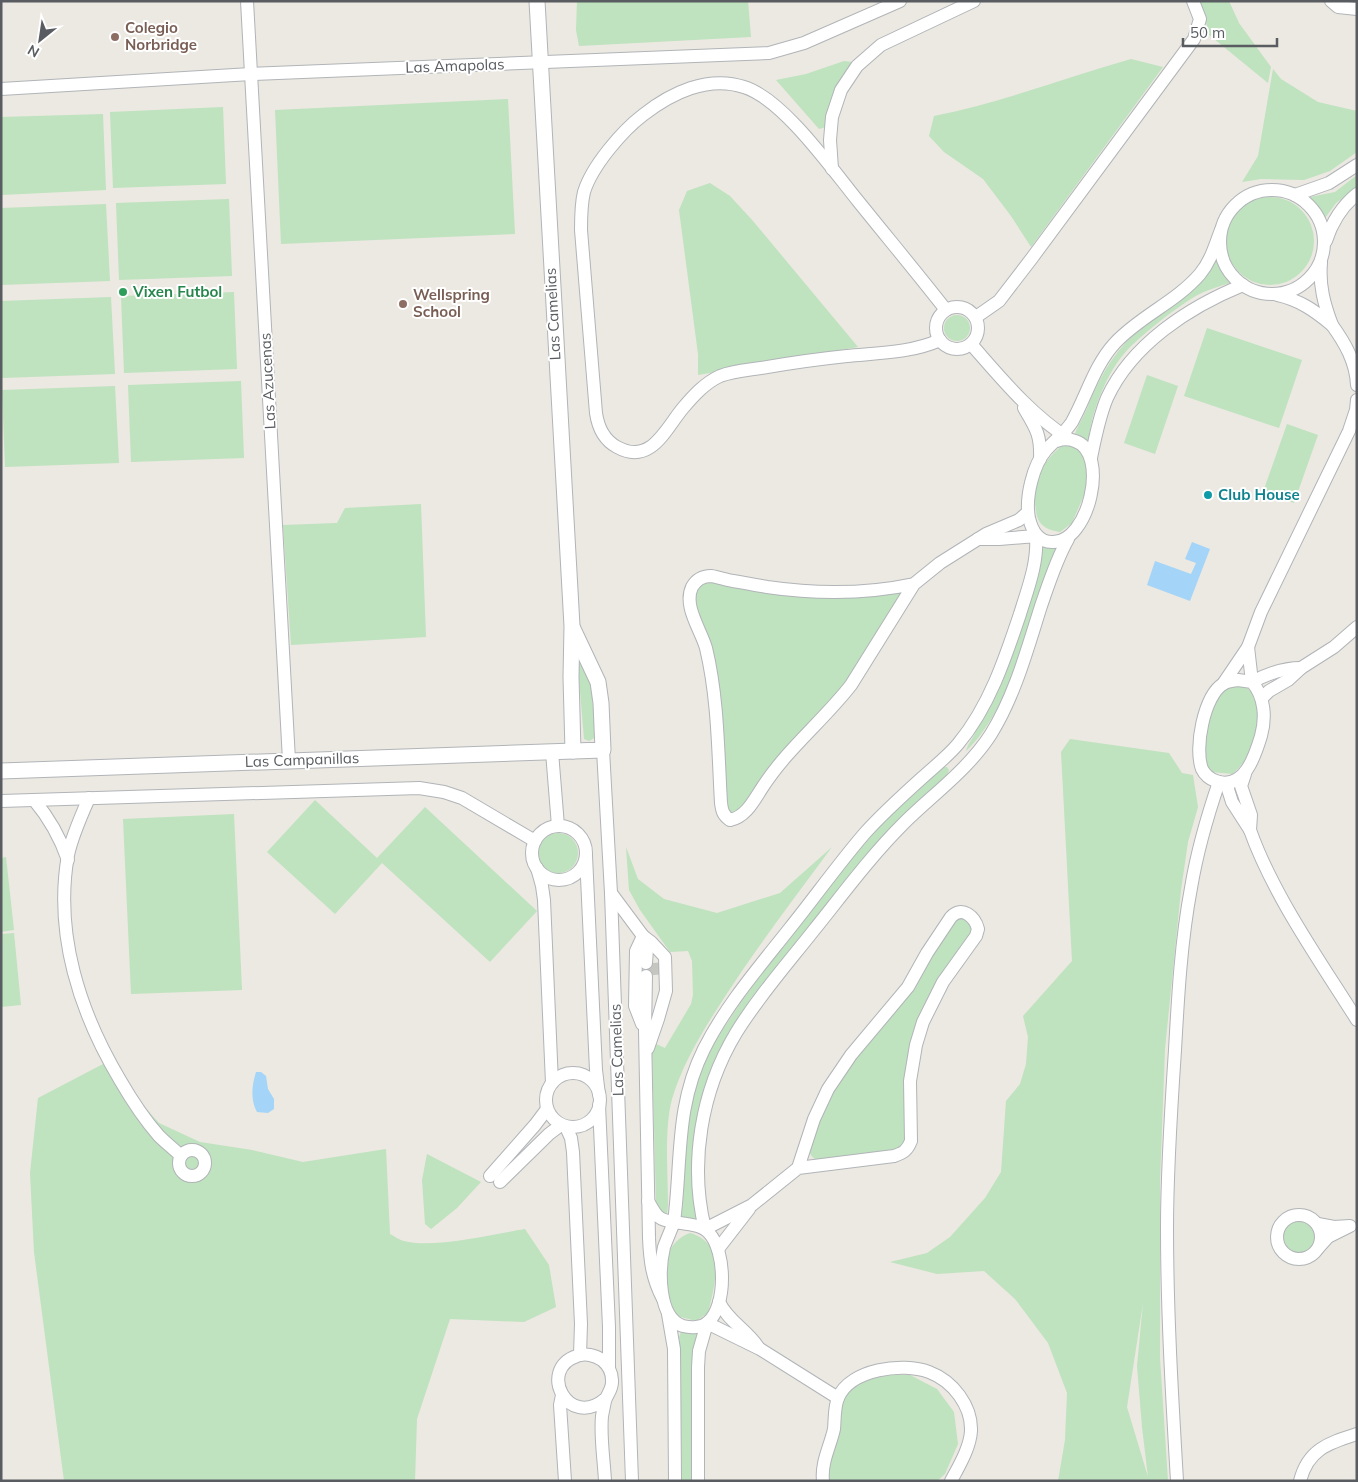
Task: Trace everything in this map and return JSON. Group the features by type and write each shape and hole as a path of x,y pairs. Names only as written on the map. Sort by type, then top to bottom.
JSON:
{"street":[{"name":"Las Azucenas","path":"247,1 289,760"},
{"name":"Las Camelias","path":"537,1 572,626 573,751"},
{"name":"Las Amapolas","path":"1,89 251,74 541,63 779,51 804,43 900,1"},
{"path":"832,169 830,140 832,117 841,90 857,66 881,45 974,1"},
{"path":"976,317 999,301 1188,48 1194,38 1200,19 1193,1"},
{"path":"1331,1 1338,6 1357,9"},
{"path":"940,340 916,349 824,358 723,375 701,388 681,410 660,440 652,446 641,451 630,452 618,448 609,442 601,432 596,413 584,275 581,211 584,192 619,137 632,123 667,98 682,91 708,84 732,84 755,91 775,105 797,127 946,310"},
{"path":"1295,195 1329,183 1357,165"},
{"path":"1068,539 1056,543 1048,542 1036,536 1032,530 1028,512 1033,478 1040,459 1045,451 1063,438 1103,358 1128,331 1185,288 1200,274 1212,255 1227,216 1236,204 1249,195 1264,190 1280,190 1295,195 1308,203 1318,215 1323,230 1324,246"},
{"path":"1357,194 1338,215 1332,225 1324,246 1320,276 1325,306 1332,325 1351,358 1357,385"},
{"path":"1221,230 1220,246 1224,261 1232,274 1243,285 1257,292 1290,298 1302,303 1332,325"},
{"path":"1273,294 1288,292 1302,285 1314,274 1321,261"},
{"path":"705,1229 698,1198 697,1179 704,1113 718,1069 736,1033 766,991 856,877 903,824 976,755 990,735 1010,698 1021,669 1057,558 1080,523 1091,494 1093,480 1091,458 1101,414 1118,378 1144,347 1194,310 1224,293 1243,285"},
{"path":"951,307 963,307 976,317 979,324 979,332 971,344 957,349 948,347 940,340 936,324 942,313 946,310 951,307"},
{"path":"971,344 1017,395 1041,418 1063,438 1081,443 1086,447 1091,458"},
{"path":"1017,395 1038,434 1041,443 1040,459"},
{"path":"1245,774 1239,779 1222,782 1207,776 1203,770 1199,749 1208,706 1216,691 1223,684 1248,647 1261,612 1349,431 1356,410 1357,400"},
{"path":"914,584 882,589 828,592 770,587 712,576 699,579 694,584 689,599 690,607 705,645 710,666 717,733 721,802 722,812 725,817 730,820 742,815 785,756 839,700 851,685 914,584 940,563 978,539 996,529 1019,520 1028,512"},
{"path":"978,539 1036,536"},
{"path":"675,1481 674,1349 661,1283 661,1266 664,1248 674,1222 682,1114 695,1069 713,1031 762,963 864,835 948,755 967,733 992,687 1011,640 1032,577 1037,551 1036,536"},
{"name":"Las Camelias","path":"572,626 598,682 601,703 611,893 632,1481"},
{"path":"1262,698 1269,691 1288,680 1301,668 1328,651 1357,627"},
{"path":"1248,647 1252,682 1262,698 1264,720 1257,751 1241,786 1251,815 1250,830"},
{"path":"1223,684 1238,680 1252,682 1264,676 1291,668 1301,668"},
{"name":"Las Campanillas","path":"1,771 603,750"},
{"path":"552,752 558,826"},
{"path":"948,755 962,769"},
{"path":"1222,782 1250,830 1275,884 1357,1020"},
{"path":"1177,1481 1168,1319 1167,1228 1169,1148 1178,994 1190,889 1204,828 1222,782"},
{"path":"1,800 420,788 444,792 462,798 535,841"},
{"path":"89,798 78,825 68,860 65,916 67,941 77,985 93,1030 105,1055 130,1097 159,1135 182,1156"},
{"path":"34,800 47,815 59,835 68,860"},
{"path":"552,1083 544,900 532,850 540,833 548,828 558,826 576,831 586,847 599,1100 609,1367 612,1375 610,1393 599,1405 585,1408 574,1406 562,1395 558,1380 560,1371 571,1358 580,1355 596,1356 609,1367"},
{"path":"537,868 543,875 552,879 570,878 578,873 584,865 586,856"},
{"path":"611,893 645,943 650,963"},
{"path":"705,1229 752,1205 798,1168 894,1156 903,1153 908,1148 912,1130 910,1080 916,1045 923,1022 943,982 976,936 978,930 976,922 968,914 954,913 945,924 908,988 870,1032 836,1076 818,1108 798,1168"},
{"path":"645,1031 635,1006 636,951 645,943 651,942 665,957 666,991 645,1055"},
{"path":"650,976 645,1031 645,1055 650,1260 655,1284 672,1320 678,1324 688,1327 699,1327 707,1324 760,1349 838,1398"},
{"path":"547,1109 495,1179 549,1134 564,1126 579,1127 586,1124 597,1112 599,1100 596,1086 590,1080 575,1074 558,1077 547,1090 545,1100 551,1117 564,1126 571,1138 573,1152 581,1324 580,1355"},
{"path":"648,1201 659,1218 705,1229 710,1233 718,1249 722,1269 719,1302 716,1312 707,1324 699,1351 698,1481"},
{"path":"718,1249 752,1205"},
{"path":"1319,1247 1322,1235 1318,1224 1312,1218 1305,1215 1290,1217 1283,1221 1277,1235 1281,1250 1286,1256 1301,1260 1315,1254 1328,1237 1353,1225"},
{"path":"1318,1224 1334,1227 1353,1225"},
{"path":"719,1302 724,1311 750,1335 760,1349"},
{"path":"822,1481 822,1471 834,1430 838,1398 847,1384 858,1376 894,1368 914,1368 928,1372 949,1384 965,1405 971,1432 960,1465 951,1481"},
{"path":"562,1395 560,1406 565,1481"},
{"path":"605,1399 602,1427 605,1481"},
{"path":"1300,1481 1308,1460 1318,1450 1329,1443 1357,1434"}],"green space":[{"path":"577,1 748,1 751,37 579,46 576,30"},
{"path":"1197,1 1229,1 1239,23 1271,67 1268,83 1208,34 1206,22"},
{"path":"1131,59 1163,67 1031,247 1011,216 983,179 944,152 929,136 934,116 1009,97"},
{"path":"844,61 852,62 831,100 826,127 819,129 776,80 806,74"},
{"path":"1273,69 1281,79 1318,102 1357,111 1357,152 1330,171 1304,180 1261,179 1242,182 1258,156"},
{"path":"508,99 515,234 281,244 275,110"},
{"path":"223,107 226,184 113,188 110,112"},
{"path":"103,114 106,190 1,195 1,117"},
{"path":"1357,175 1357,188 1336,203 1325,218 1310,197 1335,192"},
{"path":"710,183 730,196 753,221 858,347 698,375 698,354 679,210 687,191"},
{"path":"1261,197 1279,197 1295,204 1307,216 1314,232 1314,250 1307,266 1295,278 1279,285 1261,285 1245,278 1233,266 1226,250 1226,232 1233,216 1245,204"},
{"path":"229,199 232,276 119,280 116,203"},
{"path":"106,204 110,281 1,285 1,208"},
{"path":"1217,258 1220,266 1233,282 1208,290 1194,297 1166,316 1137,340 1117,363 1105,385 1095,409 1089,443 1075,434 1103,375 1122,347 1139,330 1192,290 1210,270"},
{"path":"234,292 237,369 124,373 121,296"},
{"path":"111,297 115,374 2,378 1,301"},
{"path":"957,315 967,318 970,328 967,338 957,341 947,338 944,328 947,318"},
{"path":"1207,328 1302,360 1279,428 1184,396"},
{"path":"1147,375 1178,386 1155,454 1124,443"},
{"path":"241,381 244,458 131,462 128,385"},
{"path":"115,386 119,463 5,467 2,390"},
{"path":"1287,424 1318,435 1294,503 1263,492"},
{"path":"1065,444 1075,445 1088,464 1087,488 1072,523 1060,532 1048,529 1040,522 1036,511 1035,492 1040,473 1045,464"},
{"path":"421,504 426,637 291,645 283,525 337,523 345,508"},
{"path":"1042,544 1058,547 1052,557 1028,633 995,712 981,734 966,751 976,732 977,724 1034,588 1041,565"},
{"path":"699,579 858,591 914,584 851,685 743,815 725,817 718,743 691,589"},
{"path":"577,655 591,684 595,730 594,738 589,741 584,739"},
{"path":"1234,685 1245,687 1252,693 1256,701 1258,721 1256,732 1250,752 1233,774 1211,772 1203,750 1206,724 1216,700"},
{"path":"1070,739 1169,753 1182,773 1193,775 1198,807 1188,842 1181,890 1165,1049 1160,1181 1160,1358 1168,1481 1058,1481 1065,1440 1067,1393 1048,1343 1015,1299 984,1271 937,1274 890,1262 927,1253 950,1237 985,1198 1001,1172 1006,1101 1020,1084 1026,1064 1028,1037 1023,1016 1072,961 1061,752","holes":["1143,1303 1137,1366 1142,1427 1148,1477 1127,1407"]},
{"path":"942,767 947,767 949,770 947,775 888,832 851,873 738,1022 713,1064 699,1107 692,1181 697,1219 681,1218 689,1102 709,1050 752,986 855,853 910,795"},
{"path":"315,800 377,858 425,807 537,911 490,962 382,863 335,914 267,852"},
{"path":"234,814 242,990 131,994 123,819"},
{"path":"558,833 572,839 578,853 572,867 558,873 544,867 538,853 544,839"},
{"path":"626,847 638,879 664,899 717,913 780,893 832,847 739,976 688,1058 672,1099 668,1124 667,1214 660,1213 656,1203 652,1051 654,1043 665,1048 691,1004 693,995 692,961 688,951 670,952 640,910 629,890"},
{"path":"6,857 14,930 1,932 1,858"},
{"path":"955,917 969,921 970,936 966,944 944,970 917,1021 908,1054 906,1071 906,1140 898,1149 817,1160 812,1157 810,1152 811,1140 830,1096"},
{"path":"14,933 21,1005 1,1007 1,934"},
{"path":"105,1063 159,1123 200,1142 252,1150 303,1162 386,1149 390,1234 400,1240 416,1243 446,1242 525,1229 549,1265 556,1307 524,1322 450,1319 417,1419 415,1481 64,1481 34,1252 30,1173 38,1098"},
{"path":"427,1154 481,1182 457,1208 431,1229 425,1224 422,1180"},
{"path":"1299,1220 1306,1221 1312,1225 1316,1231 1316,1245 1312,1251 1306,1255 1299,1256 1292,1255 1286,1251 1282,1245 1281,1238 1282,1231 1286,1225 1292,1221"},
{"path":"690,1233 702,1238 709,1246 714,1255 716,1266 708,1313 696,1321 677,1316 670,1306 665,1280 666,1260 669,1252 674,1244"},
{"path":"681,1332 698,1334 694,1353 691,1481 682,1481 679,1337"},
{"path":"887,1375 910,1375 937,1389 954,1412 958,1444 945,1474 937,1481 827,1481 840,1406 846,1395 861,1382"}],"water":[{"path":"1192,542 1210,549 1190,601 1147,585 1155,561 1191,574 1196,563 1185,559"},
{"path":"256,1072 261,1072 266,1076 268,1089 274,1099 274,1109 268,1113 257,1112 253,1102 253,1082"}],"tunnel":[{"path":"653,963 654,976"}],"place":[{"name":"Colegio Norbridge","path":"115,37"},
{"name":"Vixen Futbol","path":"123,292"},
{"name":"Wellspring School","path":"403,304"},
{"name":"Club House","path":"1208,495"}]}
